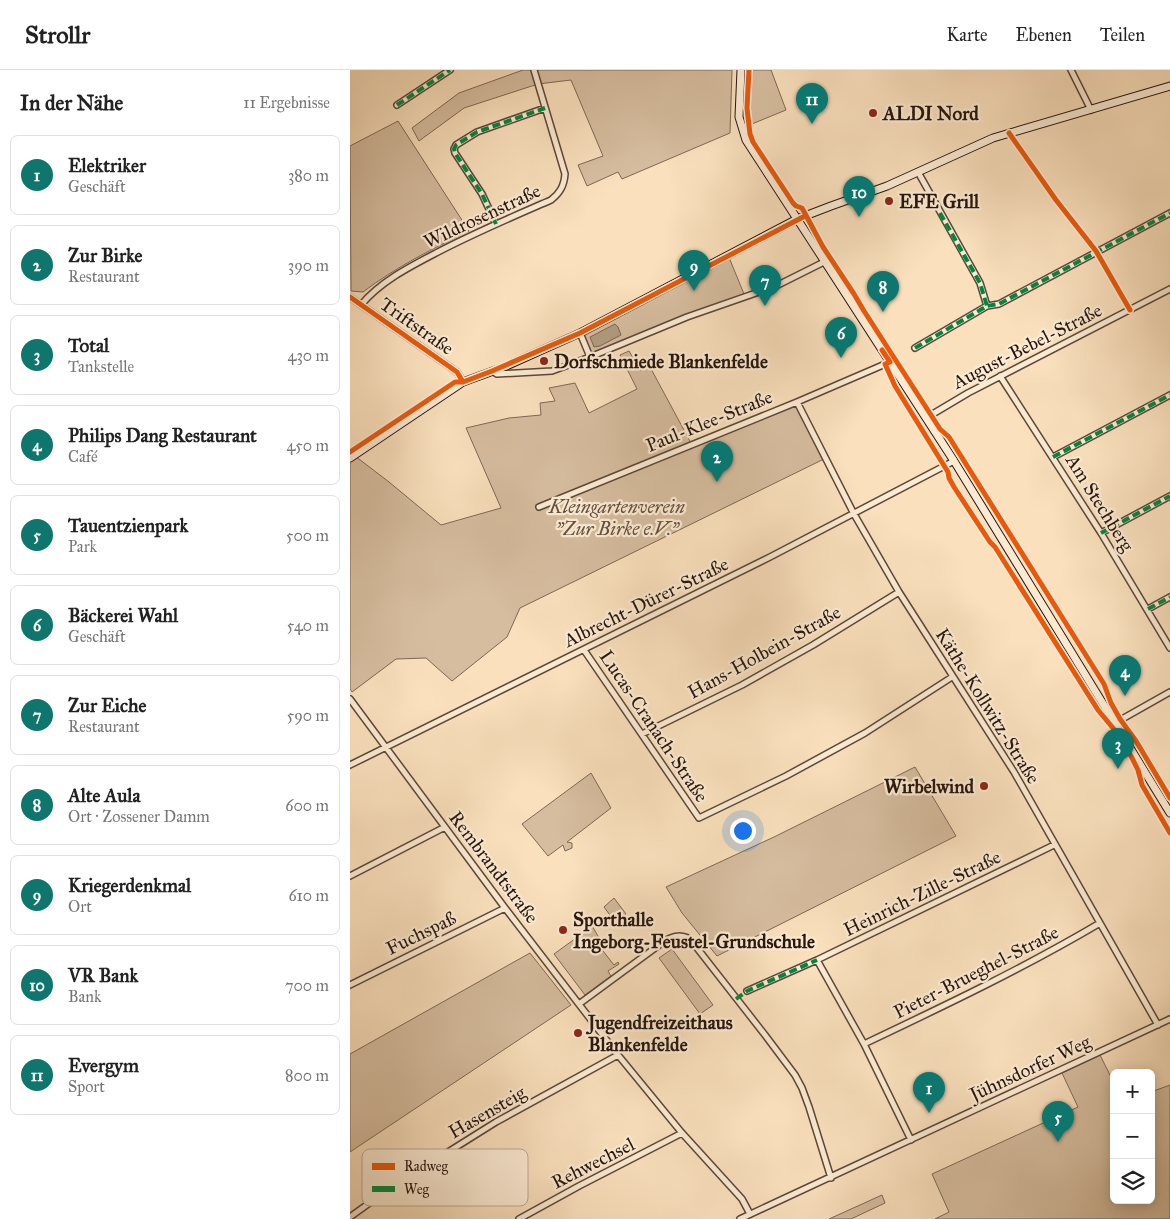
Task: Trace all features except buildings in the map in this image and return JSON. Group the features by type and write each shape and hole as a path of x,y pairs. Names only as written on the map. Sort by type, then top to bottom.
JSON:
{"main road":[{"path":"741,70 739,117 746,140 954,461 1170,813"},
{"path":"350,458 463,382 580,333 797,220 887,186 993,138 1170,86"}],"street":[{"path":"397,106 450,70"},
{"name":"Wildrosenstraße","path":"361,305 372,292 410,267 459,241 551,200 560,191 564,183 565,174 534,70"},
{"path":"1071,70 1091,110"},
{"path":"496,224 482,194 454,149 456,145 477,132 545,108"},
{"path":"918,172 980,283 988,306"},
{"path":"915,348 988,306 999,304 1170,212"},
{"path":"492,371 498,374 552,371 686,317 776,286 824,262"},
{"name":"August-Bebel-Straße","path":"926,418 1000,376 1170,290"},
{"name":"Triftstraße","path":"350,297 456,372 463,382"},
{"path":"580,333 590,357"},
{"name":"Paul-Klee-Straße","path":"539,507 890,362"},
{"name":"Am Stechberg","path":"1000,376 1101,533 1170,648"},
{"path":"1053,458 1170,395"},
{"name":"Käthe-Kollwitz-Straße","path":"797,402 854,514 899,592 1014,772 1158,1025"},
{"name":"Albrecht-Dürer-Straße","path":"350,765 584,650 854,514 954,461"},
{"path":"1101,533 1170,496"},
{"name":"Hans-Holbein-Straße","path":"642,734 742,685 813,645 899,592"},
{"path":"1148,609 1170,597"},
{"name":"Lucas-Cranach-Straße","path":"584,650 699,818 786,776 865,733 952,677"},
{"path":"1115,723 1170,692"},
{"name":"Rembrandtstraße","path":"350,699 505,908 618,1056 682,1134 742,1199 750,1214"},
{"path":"350,876 445,827"},
{"name":"Heinrich-Zille-Straße","path":"747,991 817,960 1054,845"},
{"name":"Fuchspaß","path":"350,985 505,908"},
{"name":"Pieter-Brueghel-Straße","path":"864,1044 965,996 1047,954 1100,923"},
{"path":"579,1004 666,940 673,936 690,939 765,1035 802,1088 831,1178"},
{"path":"817,960 864,1044 911,1140"},
{"name":"Jühnsdorfer Weg","path":"740,1219 1170,1020"},
{"name":"Hasensteig","path":"453,1149 496,1122 618,1056"},
{"name":"Rehwechsel","path":"519,1219 682,1134"},
{"name":"Hasensteig","path":"350,1218 367,1206"}],"green space":[{"path":"523,70 732,70 730,133 622,179 618,172 587,186 578,165 603,156 571,80 538,84 464,108 419,141 412,128 459,93"},
{"path":"744,70 771,70 786,110 747,126 743,109"},
{"path":"398,121 469,231 401,266 363,292 351,291 350,146"},
{"path":"728,255 744,294 590,357 580,333"},
{"name":"Kleingartenverein \"Zur Birke e.V.\"","path":"629,351 640,370 650,367 692,445 797,402 826,458 520,608 507,637 452,681 426,658 396,659 352,692 350,689 350,460 355,456 441,525 501,508 466,428 509,418 541,415 540,403 555,401 549,388 575,383 589,413 637,389 620,355"},
{"path":"915,767 956,836 717,956 682,913 666,887 774,837"},
{"path":"591,773 611,808 567,842 572,843 572,848 565,851 563,845 548,856 522,824"},
{"path":"614,898 626,914 615,922 604,907"},
{"path":"590,922 599,938 596,942 614,965 618,962 619,964 608,971 611,976 585,995 554,954 583,933"},
{"path":"672,949 713,1005 700,1014 659,958"},
{"path":"530,953 571,1005 350,1152 350,1054"},
{"path":"1100,1055 1110,1075 1110,1204 1155,1204 1155,1091 1170,1085 1170,1219 935,1219 949,1212 932,1174 1078,1107 1062,1073"},
{"path":"882,1195 885,1203 851,1219 829,1219"}],"shaded area":[{"path":"615,324 621,335 600,346 594,347 590,337"}],"marked path":[{"path":"397,105 450,70"},
{"path":"496,224 482,194 454,149 456,145 477,132 545,108"},
{"path":"940,213 980,283 987,306"},
{"path":"915,348 987,306 999,304 1170,213"},
{"path":"1053,457 1170,395"},
{"path":"1101,533 1170,496"},
{"path":"1148,609 1170,597"},
{"path":"736,999 747,991 817,960"}],"cycle path":[{"path":"749,70 747,108 750,134 753,142 793,203 802,208 823,247 864,311 940,429 949,437 1104,684 1111,703 1120,719 1136,741 1170,798"},
{"path":"1009,133 1056,200 1096,251 1130,310"},
{"path":"350,452 455,382 463,382 492,371 580,333 803,217"},
{"path":"350,297 457,372 463,382"},
{"path":"882,350 890,362 885,364 895,386 948,472 954,487 995,547 1098,710 1113,728 1131,756 1138,770 1142,785 1170,833"}],"place":[{"name":"ALDI Nord","path":"873,113"},
{"name":"Evergym","path":"812,124"},
{"name":"EFE Grill","path":"889,201"},
{"name":"VR Bank","path":"859,217"},
{"name":"Kriegerdenkmal","path":"694,291"},
{"name":"Zur Eiche","path":"765,306"},
{"name":"Alte Aula","path":"883,312"},
{"name":"Bäckerei Wahl","path":"841,358"},
{"name":"Dorfschmiede Blankenfelde","path":"544,361"},
{"name":"Zur Birke","path":"717,482"},
{"name":"Philips Dang Restaurant","path":"1125,696"},
{"name":"Total","path":"1118,769"},
{"name":"Wirbelwind","path":"984,786"},
{"name":"Sporthalle Ingeborg-Feustel-Grundschule","path":"563,930"},
{"name":"Jugendfreizeithaus Blankenfelde","path":"578,1033"},
{"name":"Elektriker","path":"929,1113"},
{"name":"Tauentzienpark","path":"1058,1142"}]}
